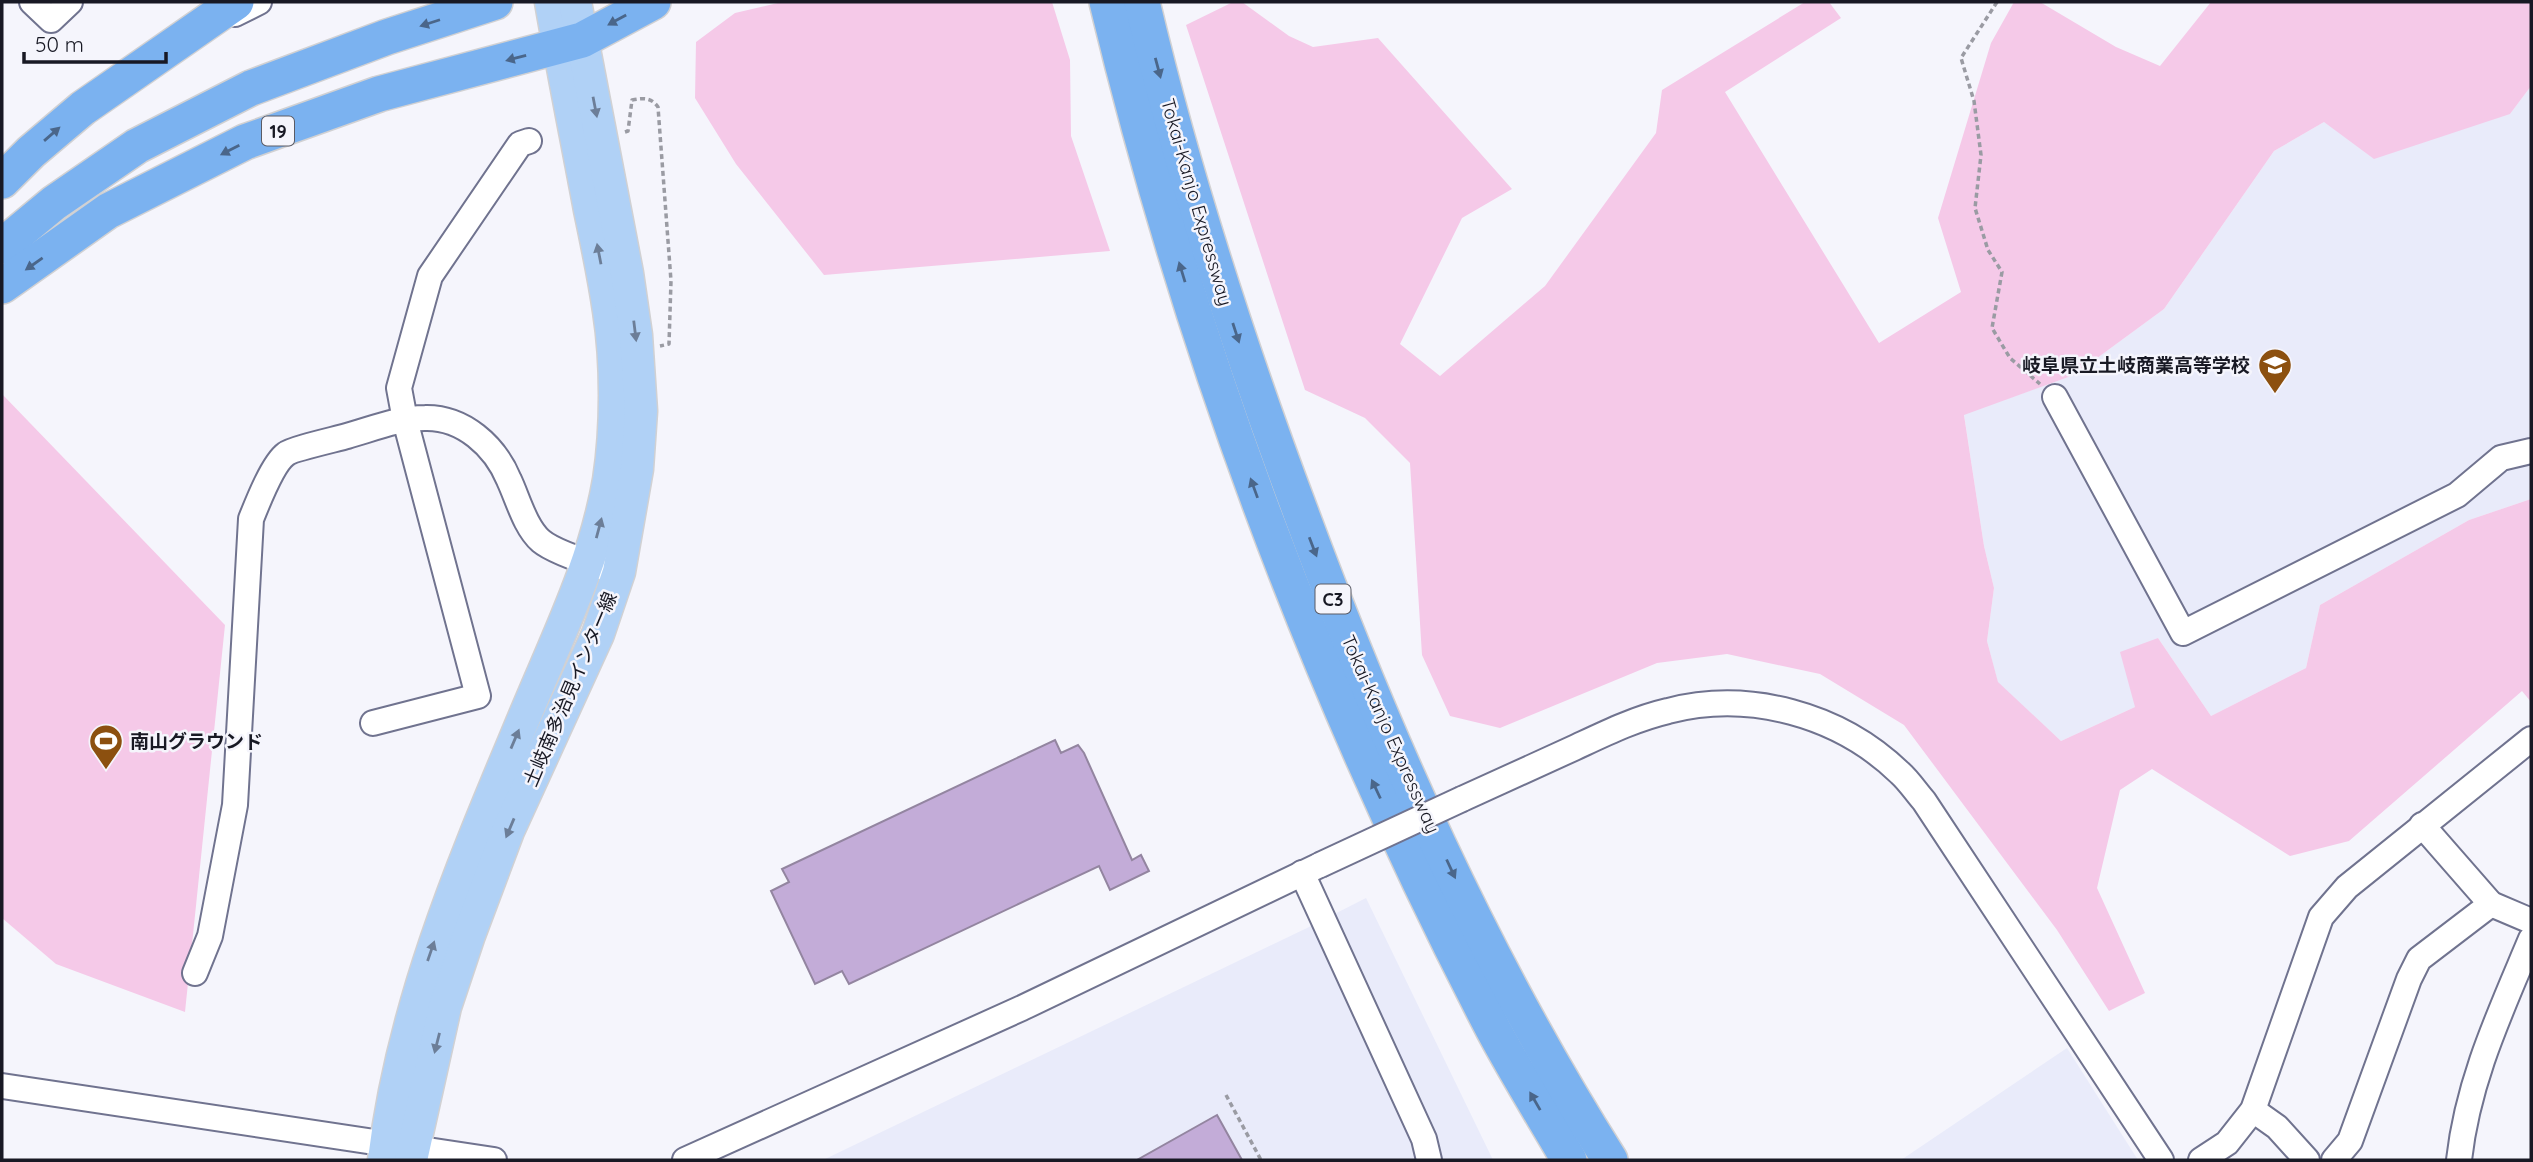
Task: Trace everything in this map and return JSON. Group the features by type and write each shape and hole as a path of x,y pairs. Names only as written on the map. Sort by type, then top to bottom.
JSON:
{"highway":[{"path":"2,216 133,123 242,68 385,13 422,2"},
{"path":"2,246 54,203 137,146 251,88 387,37 495,2"},
{"name":"19","path":"2,286 108,211 245,142 379,94 570,43 653,2"},
{"name":"Tokai-Kanjo Expressway","path":"1107,2 1166,220 1217,387 1314,648 1370,777 1433,910 1495,1032 1569,1160"},
{"name":"Tokai-Kanjo Expressway","path":"1142,2 1203,230 1252,382 1344,628 1385,728 1459,886 1519,1006 1567,1093 1610,1160"},
{"path":"2,181 31,152 83,108 227,4"}],"main road":[{"path":"551,2 570,43"},
{"path":"570,43 575,2"},
{"name":"土岐南多治見インター線","path":"399,1153 412,1014 443,918 589,563 601,521 609,476 613,425 610,313 570,43"},
{"name":"土岐南多治見インター線","path":"399,1153 469,935 508,831 598,634 619,572 637,469 641,411 640,373 627,273 570,43"}],"street":[{"path":"32,2 51,20 70,2"},
{"path":"227,4 235,14 259,2"},
{"path":"373,723 478,696 405,420 399,388 430,276 520,144 529,141"},
{"path":"2055,397 2183,632 2457,495 2501,458 2531,451"},
{"path":"195,973 210,936 235,805 251,519 266,483 286,454 405,420 427,417 450,422 470,431 489,446 505,469 526,520 541,541 589,563 619,572"},
{"path":"685,1160 1022,1008 1311,869 1630,722 1701,704 1740,703 1775,707 1814,719 1845,733 1899,772 1924,801 2161,1160"},
{"path":"2201,1160 2227,1143 2253,1110 2321,917 2347,887 2531,738"},
{"path":"2422,825 2491,904 2531,921"},
{"path":"1311,869 1424,1139 1429,1160"},
{"path":"2334,1160 2350,1141 2409,979 2419,959 2491,904"},
{"path":"2459,1160 2473,1083 2531,939"},
{"path":"2,1086 399,1153 494,1160"},
{"path":"2253,1110 2277,1127 2307,1160"}],"path":[{"path":"1997,2 1961,58 1974,101 1981,155 1975,208 1988,250 2002,272 1992,328 2010,358 2055,397"},
{"path":"632,100 649,99 658,107 671,281 668,344 655,348"},
{"path":"1226,1095 1261,1160"}],"shaded area":[{"path":"782,2 1052,2 1070,60 1071,136 1110,251 824,275 736,164 695,98 696,42 735,13"},
{"path":"1233,2 1242,2 1289,36 1313,47 1378,38 1512,189 1462,218 1400,344 1440,376 1545,286 1656,133 1662,90 1805,2 1829,2 1841,18 1725,92 1879,343 1961,292 1938,218 1991,43 2014,2 2040,2 2116,47 2160,66 2211,2 2531,2 2531,86 2510,114 2374,159 2324,122 2274,151 2164,309 2074,375 1964,415 1984,546 1994,588 1987,641 1998,682 2061,741 2135,707 2120,652 2158,638 2211,716 2306,668 2320,605 2469,520 2531,499 2531,702 2522,691 2349,841 2290,856 2152,769 2120,790 2097,888 2145,993 2109,1011 2057,930 1904,725 1820,674 1727,654 1657,663 1500,728 1450,716 1422,655 1410,463 1365,418 1305,390 1186,25"},
{"name":"岐阜県立土岐商業高等学校","path":"2531,86 2531,499 2469,520 2320,605 2306,668 2211,716 2158,638 2135,707 2061,741 1998,683 1987,641 1994,588 1984,546 1964,414 2074,375 2164,309 2274,151 2324,122 2510,114"},
{"name":"南山グラウンド","path":"2,394 225,625 185,1012 56,964 2,918"},
{"path":"1366,898 1493,1160 823,1160 1307,928"},
{"path":"2067,1048 2138,1160 1901,1160"}],"building":[{"path":"1055,740 1061,753 1078,745 1084,753 1132,860 1141,855 1149,871 1110,890 1099,866 849,984 842,971 815,984 771,891 789,882 782,869"},
{"path":"1217,1115 1242,1160 1137,1160"}],"place":[{"name":"岐阜県立土岐商業高等学校","path":"2275,395"},
{"name":"南山グラウンド","path":"106,771"}]}
